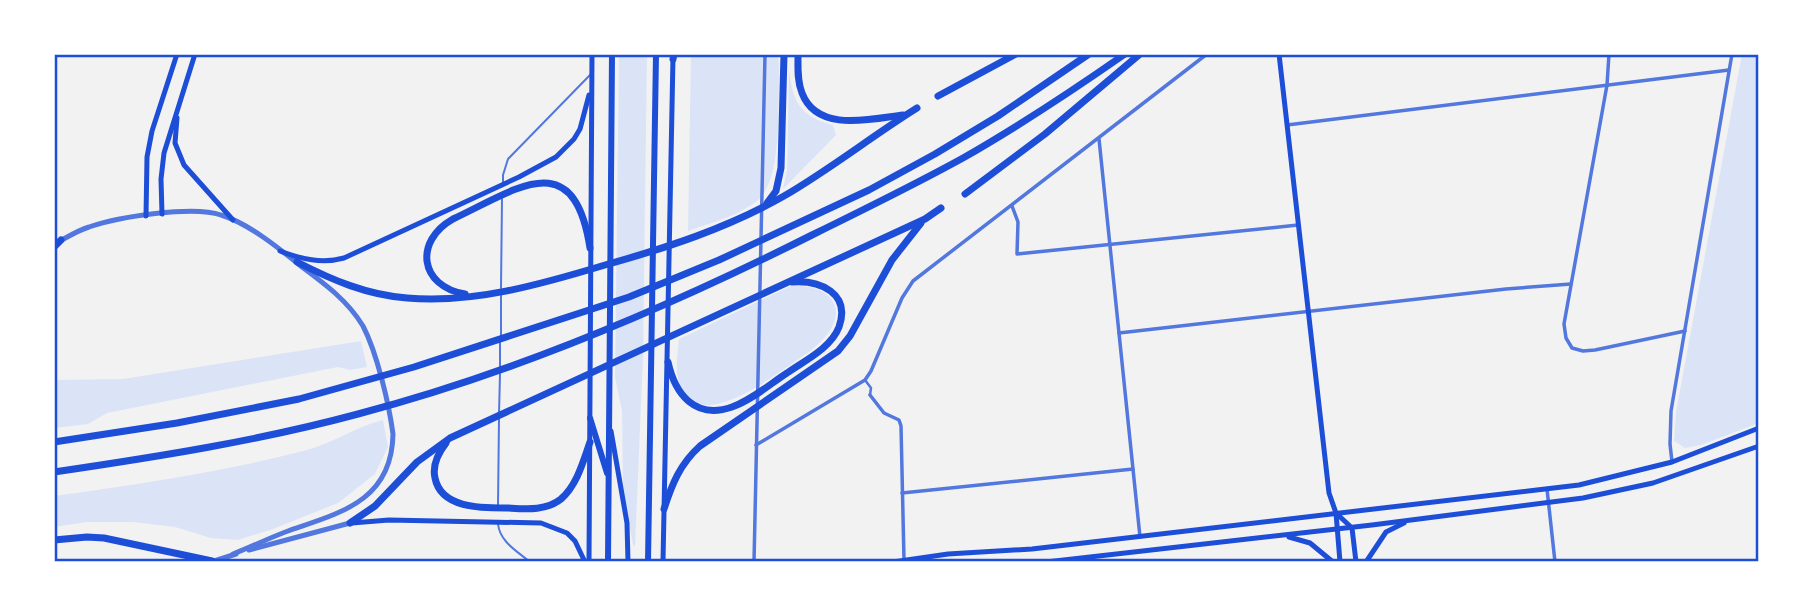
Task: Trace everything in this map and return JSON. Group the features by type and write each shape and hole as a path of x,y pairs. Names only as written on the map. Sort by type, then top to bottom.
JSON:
{"highway":[{"path":"756,211 771,198 780,180 784,54"},
{"path":"797,54 803,97 822,115 851,120 907,114"},
{"path":"938,96 1016,54"},
{"path":"54,442 299,399 349,386 629,297 786,229 935,154 998,116 1089,54"},
{"path":"54,472 242,441 359,414 445,389 630,320 786,248 962,158 1023,122 1125,54"},
{"path":"965,194 1045,134 1140,54"},
{"path":"297,262 349,286 387,296 424,299 480,295 553,279 688,239 756,211 784,196 917,108"},
{"path":"480,295 457,293 442,286 428,270 427,253 432,237 443,224 490,202 536,183 555,184 572,195 583,213 590,248"},
{"path":"351,523 387,495 417,462 450,438 925,219 942,208"},
{"path":"664,509 676,475 686,459 700,446 829,358 844,344 892,260 925,219"},
{"path":"668,362 677,389 692,404 717,410 734,407 780,377 830,341 841,318 837,299 826,287 811,282 788,283"},
{"path":"450,438 436,461 434,472 440,491 457,502 484,508 528,509 550,506 561,499 577,477 590,442"},
{"path":"54,540 104,538 211,561"}],"main road":[{"path":"146,216 148,157 152,131 177,54"},
{"path":"162,214 162,165 195,54"},
{"path":"587,562 592,54"},
{"path":"608,562 612,54"},
{"path":"648,562 656,54"},
{"path":"1279,54 1329,493 1336,513 1340,562"},
{"path":"664,562 673,56"},
{"path":"280,251 303,258 334,261 355,254 534,170 556,157 574,139 584,118 592,82"},
{"path":"180,101 175,136 179,156 201,186 233,220"},
{"path":"590,418 609,484"},
{"path":"610,421 627,523 628,562"},
{"path":"893,562 957,553 1032,549 1140,537 1547,489 1616,478 1672,462 1759,428"},
{"path":"1046,562 1352,528 1583,498 1653,483 1759,446"},
{"path":"1336,513 1352,528 1356,562"},
{"path":"351,523 375,520 526,521 549,525 567,533 587,562"},
{"path":"1366,562 1386,533 1412,520"},
{"path":"1279,535 1310,543 1332,562"}],"street":[{"path":"754,562 765,54"},
{"path":"756,445 865,380 909,286 919,276 1207,54"},
{"path":"1609,54 1608,85 1565,330 1569,344 1576,350 1595,350 1685,331"},
{"path":"1672,462 1671,411 1732,54"},
{"path":"1287,125 1729,70"},
{"path":"1099,139 1140,537"},
{"path":"1012,206 1018,222 1017,254 1298,225"},
{"path":"56,243 80,230 99,224 162,214 205,211 233,220 297,262 335,292 347,304 370,342 392,424 392,455 386,474 358,503 335,515 279,534 233,554"},
{"path":"1119,333 1506,289 1572,284"},
{"path":"865,380 871,388 870,395 884,412 899,420 901,426 904,560"},
{"path":"902,493 1133,469"},
{"path":"1547,489 1555,562"},
{"path":"211,561 351,523"}],"lane":[{"path":"530,562 507,543 498,526 503,175 508,159 592,73"}],"shaded area":[{"path":"619,54 647,54 643,358 635,547 623,487 622,411 615,377"},
{"path":"691,54 778,54 779,118 772,175 758,200 733,215 688,231"},
{"path":"1742,54 1759,54 1759,423 1701,445 1685,448 1674,441 1676,412"},
{"path":"789,70 793,91 800,106 813,117 833,125 836,135 783,189 787,170"},
{"path":"791,286 810,287 826,294 832,300 836,316 825,337 779,373 738,396 718,404 700,405 686,397 677,373 679,339"},
{"path":"361,341 367,367 350,370 338,367 107,413 88,424 54,428 54,380 123,379"},
{"path":"383,420 388,447 375,474 338,503 273,529 238,540 211,538 175,527 133,522 87,522 54,527 54,496 242,465 314,448"}]}
